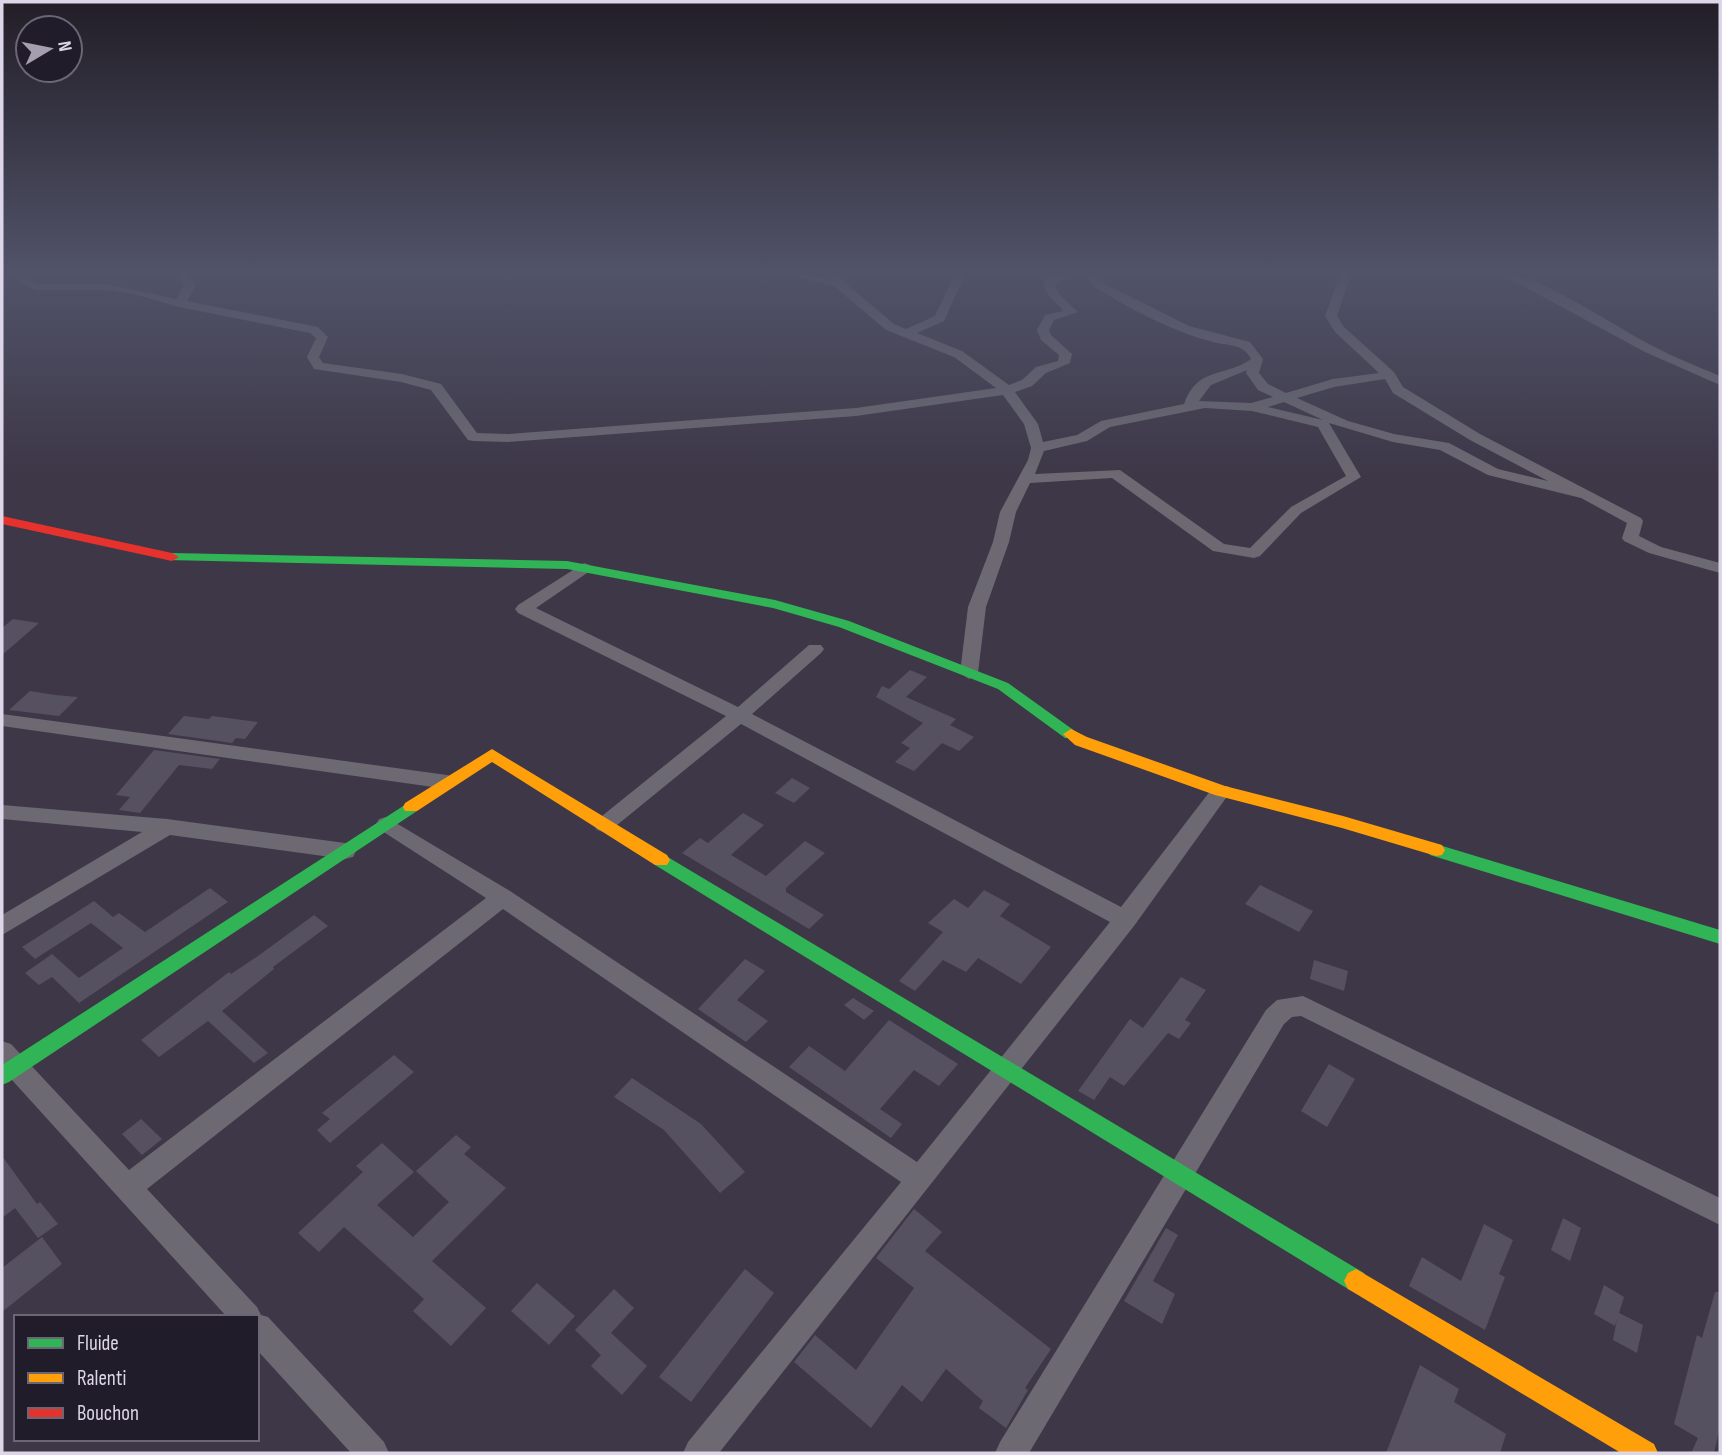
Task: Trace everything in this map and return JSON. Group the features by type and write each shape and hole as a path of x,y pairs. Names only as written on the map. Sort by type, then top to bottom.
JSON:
{"street":[{"path":"322,342 313,357 319,366 402,378 436,387 473,437 508,438 856,412 1008,390 1027,383 1041,370 1066,360 1066,354 1051,342"},
{"path":"929,342 958,354 1008,390 1031,424 1038,448 1026,480 1008,512 1001,542 977,607 969,673"},
{"path":"1236,342 1246,344 1254,350 1258,359 1252,373 1263,387 1343,425 1394,438 1444,446 1493,472 1589,496"},
{"path":"1353,342 1389,375 1398,390 1432,412 1635,521 1630,538 1655,550 1720,568"},
{"path":"1636,342 1720,381"},
{"path":"1190,407 1193,393 1211,377 1254,365"},
{"path":"1252,407 1333,383 1389,375"},
{"path":"1038,448 1082,439 1105,424 1149,418 1205,404 1252,407 1323,424 1343,425"},
{"path":"1026,480 1115,473 1219,548 1254,553 1296,510 1354,477 1323,424"},
{"path":"2,520 182,559 567,565 775,604 844,624 1003,687 1081,741 1221,791 1369,829 1720,937"},
{"path":"584,568 524,609 739,715 1126,920"},
{"path":"604,825 815,649"},
{"path":"2,720 447,782"},
{"path":"245,1315 128,1187 6,1065 345,851 492,754 704,888 1178,1176 1646,1453"},
{"path":"699,1453 920,1178 1009,1072 1221,791"},
{"path":"2,812 167,827 345,851"},
{"path":"386,824 502,897 920,1178"},
{"path":"2,926 167,827"},
{"path":"128,1187 502,897"},
{"path":"1011,1453 1281,1010 1297,1005 1314,1011 1720,1212"},
{"path":"259,1330 373,1453"}],"building":[{"path":"13,619 39,623 2,655 2,628"},
{"path":"910,670 927,677 906,697 956,719 950,725 974,737 959,751 942,743 914,771 895,762 910,748 901,743 923,723 876,697 882,686 889,689"},
{"path":"30,691 78,697 59,716 9,710"},
{"path":"184,716 209,719 212,716 258,722 245,739 236,738 232,743 168,734"},
{"path":"154,750 220,759 212,769 179,765 140,813 119,810 130,797 116,795"},
{"path":"792,778 810,788 794,803 775,793"},
{"path":"743,813 764,825 731,855 766,876 805,841 825,853 786,888 786,892 824,915 809,929 682,853 700,838 708,843"},
{"path":"1260,885 1313,911 1299,932 1245,904"},
{"path":"210,888 228,902 79,1003 52,977 39,985 25,973 52,954 79,978 123,948 91,923 35,959 22,947 94,901 113,917 119,913 145,932"},
{"path":"984,890 1010,904 1000,916 1051,947 1021,984 978,958 966,972 943,960 915,991 899,981 943,932 928,923 954,899 968,908"},
{"path":"314,915 328,926 273,967 274,969 222,1011 268,1053 254,1063 208,1021 159,1057 141,1040 229,972 231,974 258,956"},
{"path":"745,959 765,971 737,1000 768,1021 746,1042 698,1009"},
{"path":"1314,960 1348,971 1344,991 1310,979"},
{"path":"1181,977 1206,990 1185,1020 1191,1023 1179,1039 1168,1033 1124,1086 1110,1077 1094,1100 1078,1091 1130,1019 1143,1028"},
{"path":"853,998 874,1011 864,1020 844,1005"},
{"path":"889,1020 958,1064 939,1086 914,1070 880,1109 902,1124 891,1138 789,1067 809,1046 845,1071"},
{"path":"394,1055 414,1072 330,1143 317,1130 330,1119 322,1113"},
{"path":"1329,1064 1355,1079 1327,1127 1301,1111"},
{"path":"632,1078 701,1124 745,1172 720,1193 664,1130 614,1097"},
{"path":"141,1119 162,1139 142,1155 122,1134"},
{"path":"456,1135 471,1147 464,1154 506,1188 432,1261 486,1308 451,1346 413,1311 424,1299 344,1227 319,1252 298,1233 363,1172 356,1166 382,1143 414,1172 377,1205 413,1237 449,1202 416,1171"},
{"path":"2,1156 37,1204 40,1202 58,1224 38,1238 15,1208 2,1218"},
{"path":"914,1209 942,1232 925,1251 1051,1349 1025,1388 1028,1390 1006,1428 979,1408 983,1401 946,1369 922,1402 902,1385 871,1428 794,1362 815,1335 856,1370 914,1288 876,1258"},
{"path":"1563,1218 1581,1228 1570,1261 1551,1250"},
{"path":"1484,1224 1513,1240 1499,1274 1505,1277 1485,1330 1409,1286 1422,1257 1461,1281"},
{"path":"1166,1228 1178,1235 1153,1281 1175,1294 1162,1324 1124,1301"},
{"path":"42,1237 62,1264 2,1312 2,1268"},
{"path":"745,1269 774,1293 691,1402 659,1377"},
{"path":"537,1283 575,1316 549,1345 511,1311"},
{"path":"1604,1285 1624,1297 1619,1313 1643,1325 1637,1353 1613,1340 1617,1319 1615,1326 1594,1314"},
{"path":"614,1289 634,1308 611,1333 647,1366 622,1395 591,1366 601,1355 575,1330"},
{"path":"1715,1292 1720,1292 1720,1427 1714,1453 1691,1453 1698,1438 1674,1424 1697,1335 1702,1338"},
{"path":"1420,1365 1459,1389 1454,1402 1506,1434 1500,1453 1386,1453"}],"traffic: fast":[{"path":"172,557 567,565 775,604 844,624 1003,686 1071,734"},
{"path":"2,1076 411,807"},
{"path":"1436,850 1720,937"},
{"path":"661,860 1356,1281"}],"traffic: slow":[{"path":"1071,734 1081,741 1221,791 1343,822 1436,850"},
{"path":"411,807 492,754 661,860"},
{"path":"1356,1281 1645,1453"}],"traffic: jam":[{"path":"2,520 172,557"}]}
